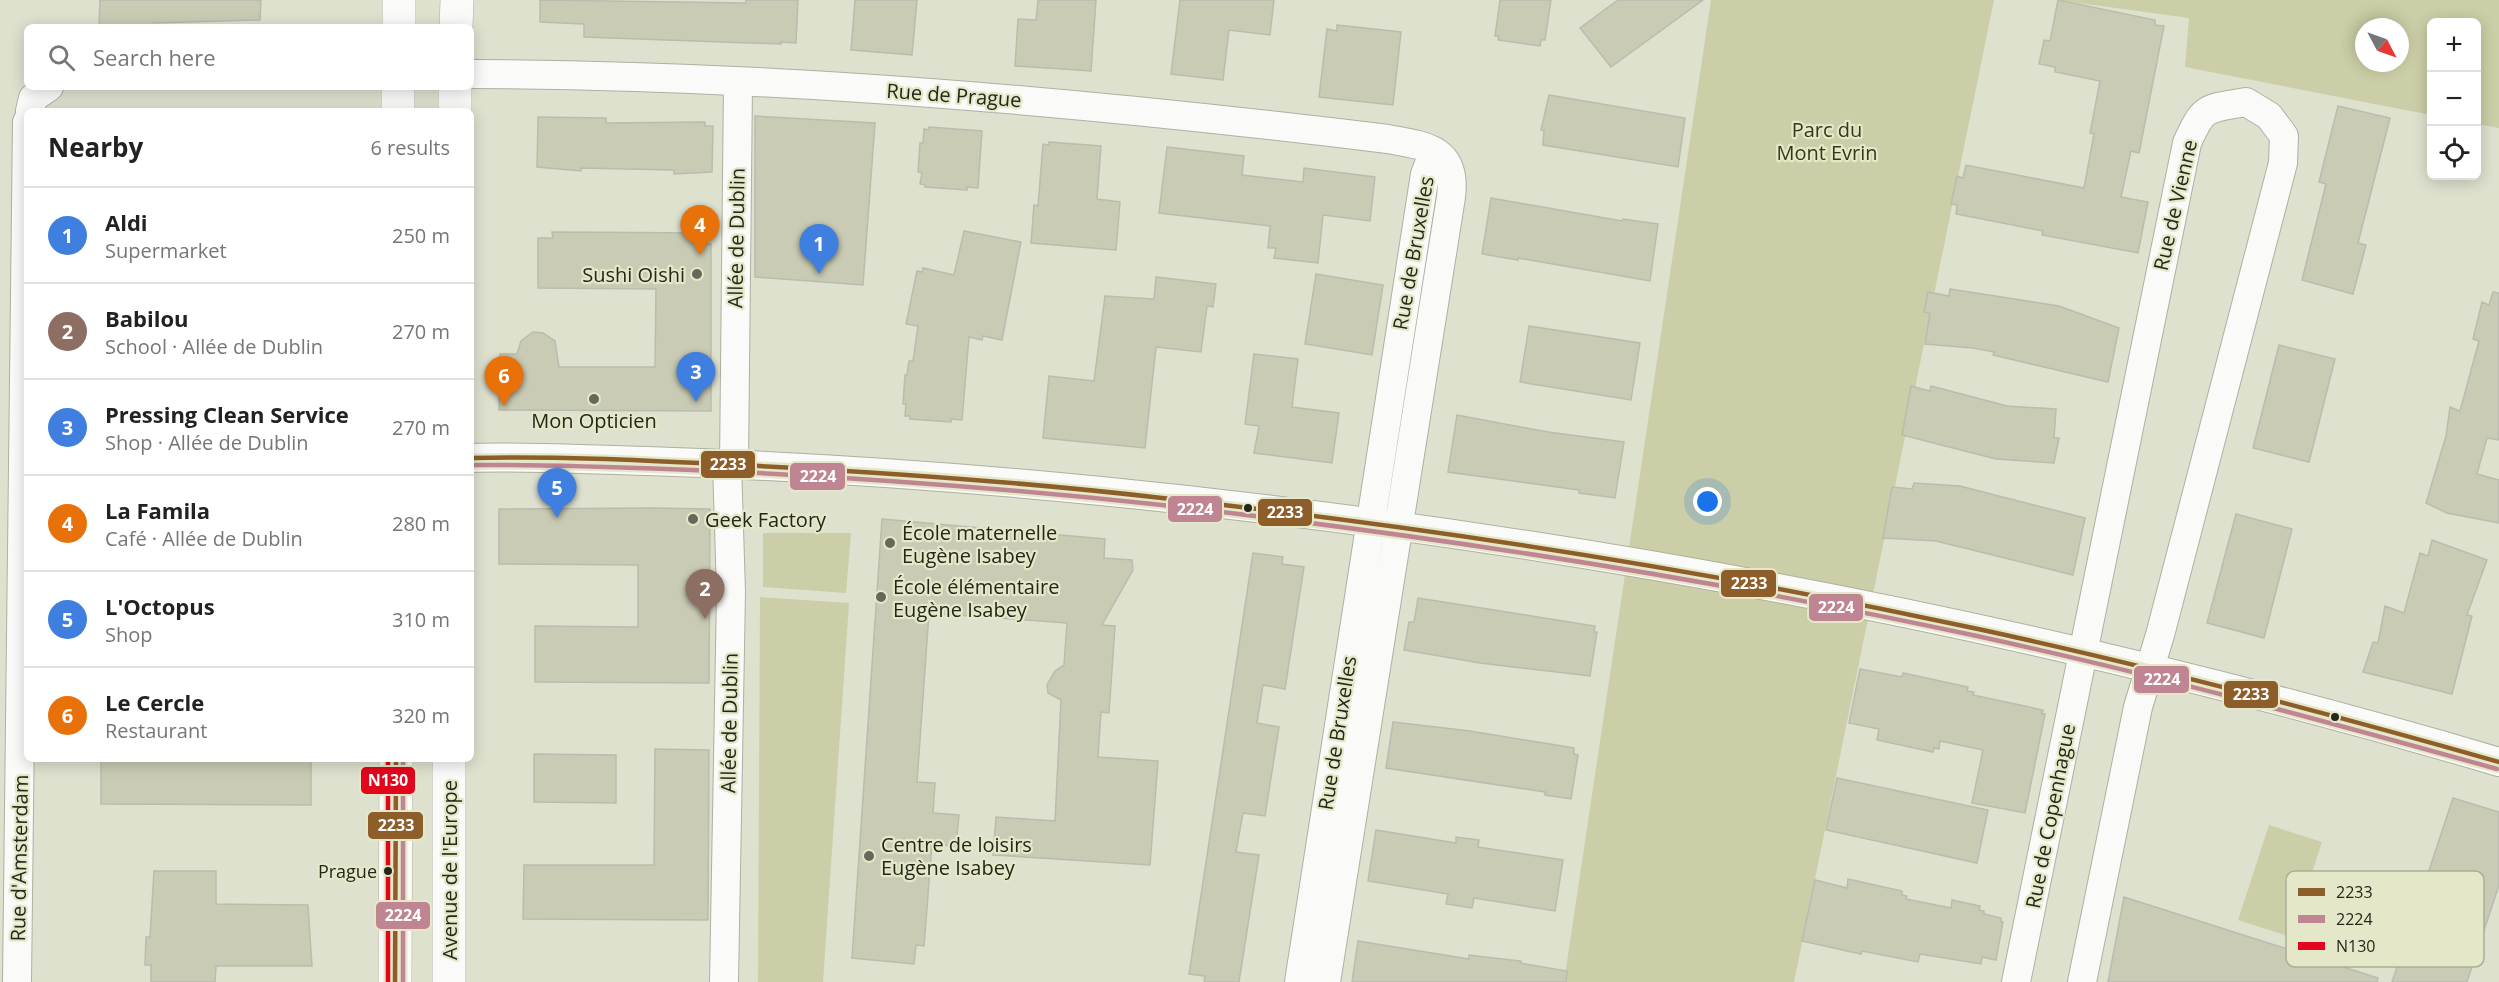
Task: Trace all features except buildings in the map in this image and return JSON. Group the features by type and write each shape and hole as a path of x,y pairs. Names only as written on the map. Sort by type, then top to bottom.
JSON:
{"main road":[{"path":"399,0 399,24"},
{"path":"456,24 457,0"},
{"path":"398,90 398,108"},
{"path":"455,90 455,108"},
{"path":"396,762 396,981"},
{"name":"Avenue de l'Europe","path":"449,762 449,982"}],"street":[{"name":"Rue de Prague","path":"474,74 738,82 1013,99 1388,139 1434,151"},
{"name":"Allée de Dublin","path":"724,982 731,592 730,464 738,82"},
{"name":"Rue de Vienne","path":"2084,651 2187,143 2199,116 2214,107 2246,102 2269,116 2284,136 2283,163 2149,667"},
{"name":"Rue de Bruxelles","path":"1299,982 1425,174 1434,151 1445,159 1451,168 1453,180 1326,982"},
{"path":"474,458 730,464 993,480 1370,520 1680,569 2084,651 2333,713 2499,762"},
{"name":"Rue d'Amsterdam","path":"17,982 24,530"},
{"name":"Rue de Copenhague","path":"2016,982 2084,651"},
{"path":"2082,982 2135,718 2149,667"}],"green space":[{"name":"Parc du Mont Evrin","path":"1711,0 1994,0 1794,982 1564,982"},
{"path":"2057,0 2499,0 2499,128 2481,125 2481,18 2427,18 2427,114 2185,67 2189,18"},
{"path":"763,533 851,533 846,593 763,587"},
{"path":"760,597 849,603 823,982 758,982"},
{"path":"2269,825 2322,842 2313,871 2286,871 2286,935 2238,920"}],"transit line":[{"name":"2233","path":"474,458 657,461 941,477 1107,492 1470,537 1776,588 1978,629 2240,691 2499,762"},
{"name":"2224","path":"474,465 719,471 1051,494 1367,530 1571,560 1774,595 1977,636 2238,699 2497,769"},
{"name":"N130","path":"388,762 388,982"},
{"name":"2233","path":"395,982 396,762"},
{"name":"2224","path":"403,762 403,982"}],"place":[{"name":"La Famila","path":"700,255"},
{"name":"Sushi Oishi","path":"697,274"},
{"name":"Aldi","path":"819,274"},
{"name":"Mon Opticien","path":"594,399"},
{"name":"Pressing Clean Service","path":"696,402"},
{"name":"Le Cercle","path":"504,406"},
{"name":"L'Octopus","path":"557,518"},
{"name":"Geek Factory","path":"693,519"},
{"name":"École maternelle Eugène Isabey","path":"890,543"},
{"name":"École élémentaire Eugène Isabey","path":"881,597"},
{"name":"Babilou","path":"705,619"},
{"name":"Centre de loisirs Eugène Isabey","path":"869,856"},
{"name":"Prague","path":"388,871"}]}
